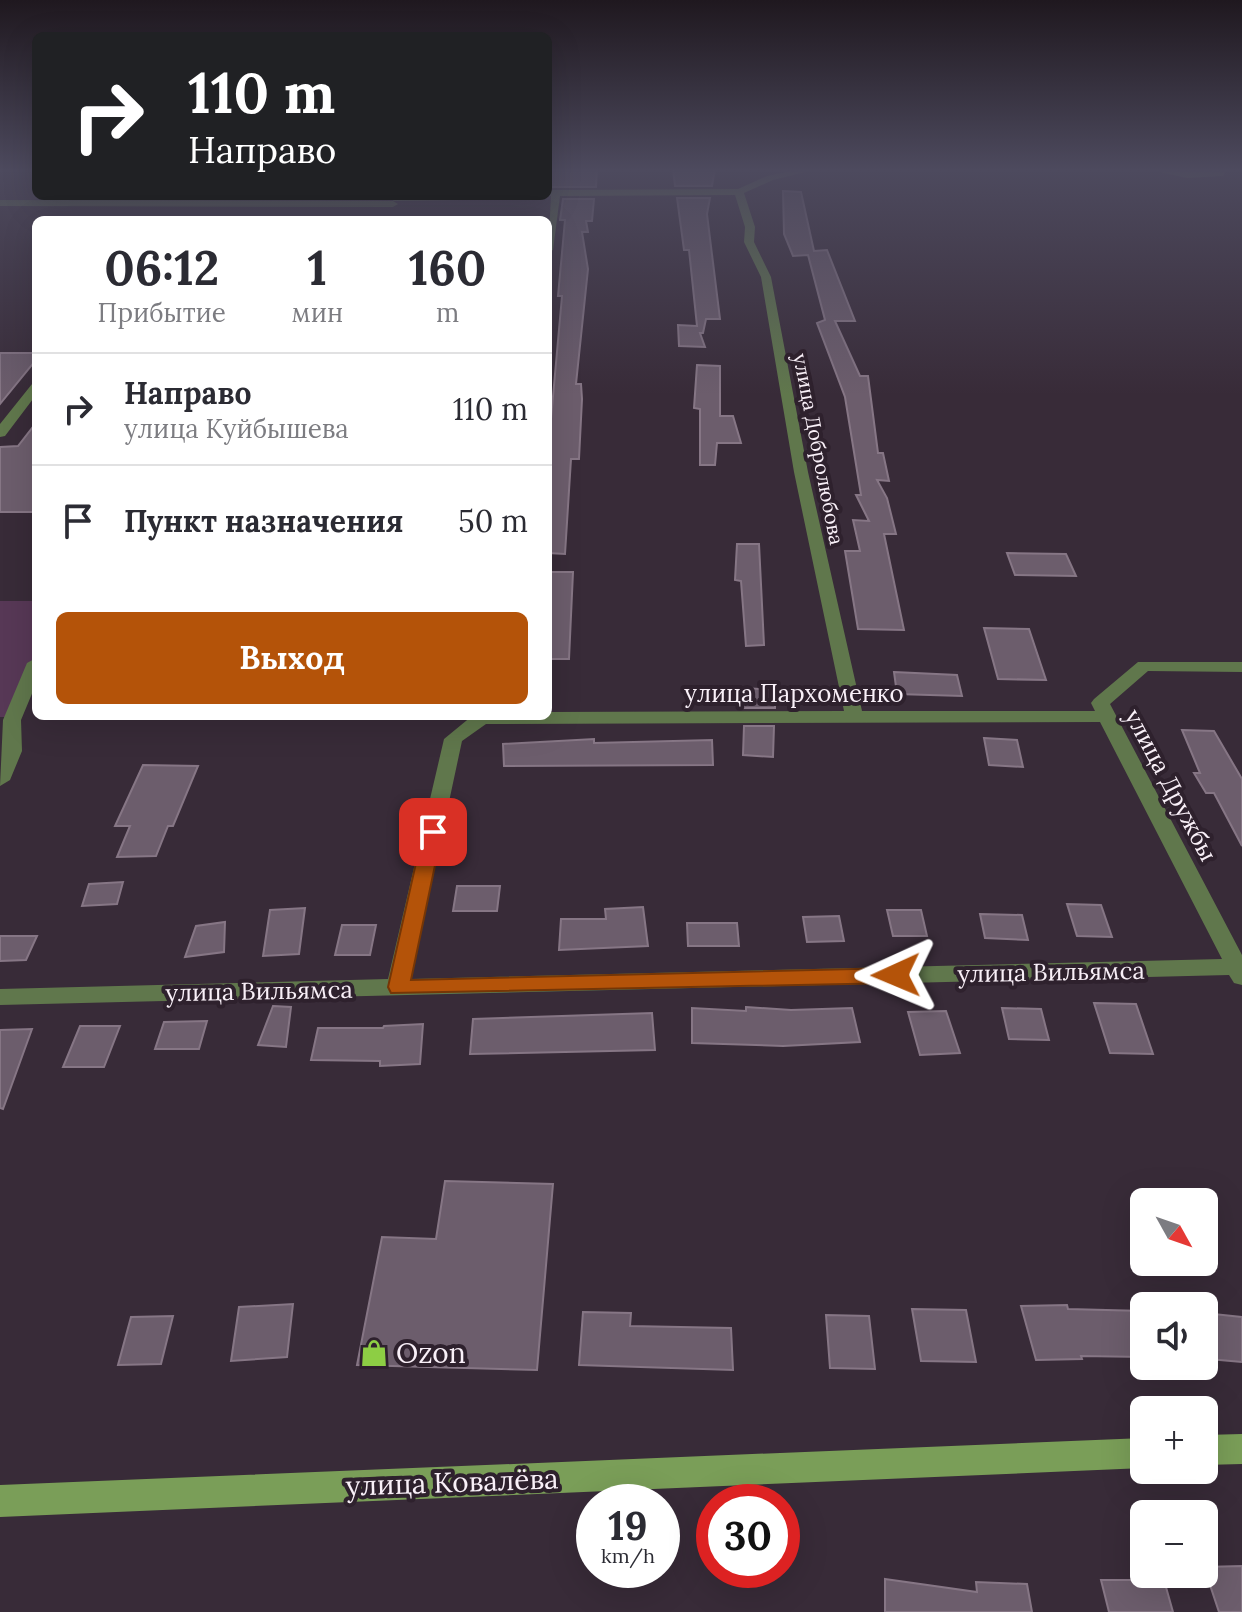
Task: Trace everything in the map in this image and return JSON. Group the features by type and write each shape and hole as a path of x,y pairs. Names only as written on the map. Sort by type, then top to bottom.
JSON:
{"street":[{"name":"улица Добролюбова","path":"750,244 766,277 801,472 854,717"},
{"path":"0,433 32,392"},
{"path":"1102,709 1144,666 1242,667"},
{"path":"0,780 12,751 6,719 32,670"},
{"name":"улица Пархоменко","path":"552,717 854,717 1102,709"},
{"name":"улица Дружбы","path":"1102,709 1240,972"},
{"path":"398,987 453,739 480,720"},
{"name":"улица Вильямса","path":"0,997 1240,972"},
{"path":"1218,1450 1242,1449"},
{"name":"улица Ковалёва","path":"0,1501 1130,1454"}],"shaded area":[{"path":"0,601 32,601 32,662 9,717 0,717"}],"building":[{"path":"563,244 584,244 588,269 576,384 581,384 582,399 579,459 571,459 565,554 552,553 552,407 562,296 558,296"},
{"path":"683,244 711,244 720,319 706,319 703,333 700,333 705,347 679,346 678,325 697,326 689,250 684,250"},
{"path":"788,244 813,244 814,251 827,250 855,321 835,321 860,376 868,376 878,453 883,453 889,481 877,480 887,498 896,534 884,534 904,630 858,629 845,551 860,551 853,520 869,521 856,495 861,495 845,397 817,323 825,320 808,255 793,256"},
{"path":"0,353 32,353 32,365 0,404"},
{"path":"697,365 720,366 720,416 733,416 741,443 717,443 715,465 700,465 700,409 694,408"},
{"path":"32,428 32,512 0,512 0,447 18,446"},
{"path":"737,544 759,544 764,645 746,646 741,581 735,580"},
{"path":"1007,553 1066,554 1076,576 1015,575"},
{"path":"552,572 573,572 569,659 552,659"},
{"path":"984,628 1029,629 1046,680 998,679"},
{"path":"894,672 957,675 962,696 897,694"},
{"path":"744,688 775,690 775,708 744,708"},
{"path":"744,726 774,726 773,757 743,755"},
{"path":"1182,730 1214,731 1242,779 1242,846 1214,793 1206,793 1194,773 1200,773"},
{"path":"984,738 1017,740 1023,767 989,765"},
{"path":"594,739 594,743 712,740 713,765 504,766 503,744"},
{"path":"143,765 198,766 173,826 168,826 156,856 117,857 130,826 115,826"},
{"path":"123,882 117,904 82,906 89,884"},
{"path":"457,886 500,886 497,911 453,911"},
{"path":"1067,904 1101,905 1112,937 1077,936"},
{"path":"643,907 648,946 559,950 561,919 606,919 605,909"},
{"path":"305,908 299,954 263,956 270,910"},
{"path":"887,910 921,910 927,936 893,936"},
{"path":"980,914 1022,915 1028,940 985,938"},
{"path":"839,916 844,941 807,942 803,917"},
{"path":"225,922 224,952 185,957 196,926"},
{"path":"687,923 737,923 739,946 688,946"},
{"path":"342,925 376,925 370,955 335,955"},
{"path":"0,936 37,936 26,960 0,961"},
{"path":"1094,1003 1136,1004 1153,1054 1110,1053"},
{"path":"273,1006 291,1007 286,1047 258,1045"},
{"path":"746,1007 791,1010 852,1008 860,1042 783,1046 692,1043 692,1008 746,1011"},
{"path":"1002,1008 1041,1009 1049,1040 1009,1039"},
{"path":"946,1011 960,1053 920,1055 908,1012"},
{"path":"652,1013 655,1050 470,1054 473,1019"},
{"path":"207,1021 199,1049 155,1049 164,1022"},
{"path":"423,1024 420,1064 380,1066 380,1061 311,1060 318,1028 383,1028"},
{"path":"80,1026 120,1026 104,1067 63,1067"},
{"path":"32,1029 3,1109 0,1108 0,1030"},
{"path":"445,1181 553,1184 537,1370 357,1365 382,1237 436,1239"},
{"path":"293,1304 287,1357 231,1361 239,1307"},
{"path":"1067,1305 1068,1309 1130,1311 1130,1357 1081,1356 1082,1359 1036,1360 1021,1306"},
{"path":"912,1309 966,1310 976,1362 921,1361"},
{"path":"583,1312 631,1313 630,1326 731,1328 733,1370 579,1365"},
{"path":"1218,1314 1242,1317 1242,1362 1218,1360"},
{"path":"826,1315 869,1316 875,1369 830,1368"},
{"path":"173,1316 161,1364 118,1365 131,1317"},
{"path":"1242,1566 1242,1612 1219,1612 1211,1588 1218,1588 1218,1567"},
{"path":"885,1579 977,1592 976,1582 1027,1584 1032,1612 885,1612"},
{"path":"1101,1580 1130,1580 1130,1588 1166,1588 1173,1612 1109,1612"}],"place":[{"name":"Ozon","path":"374,1353"}],"route":[{"path":"433,832 398,987 896,975"}]}
